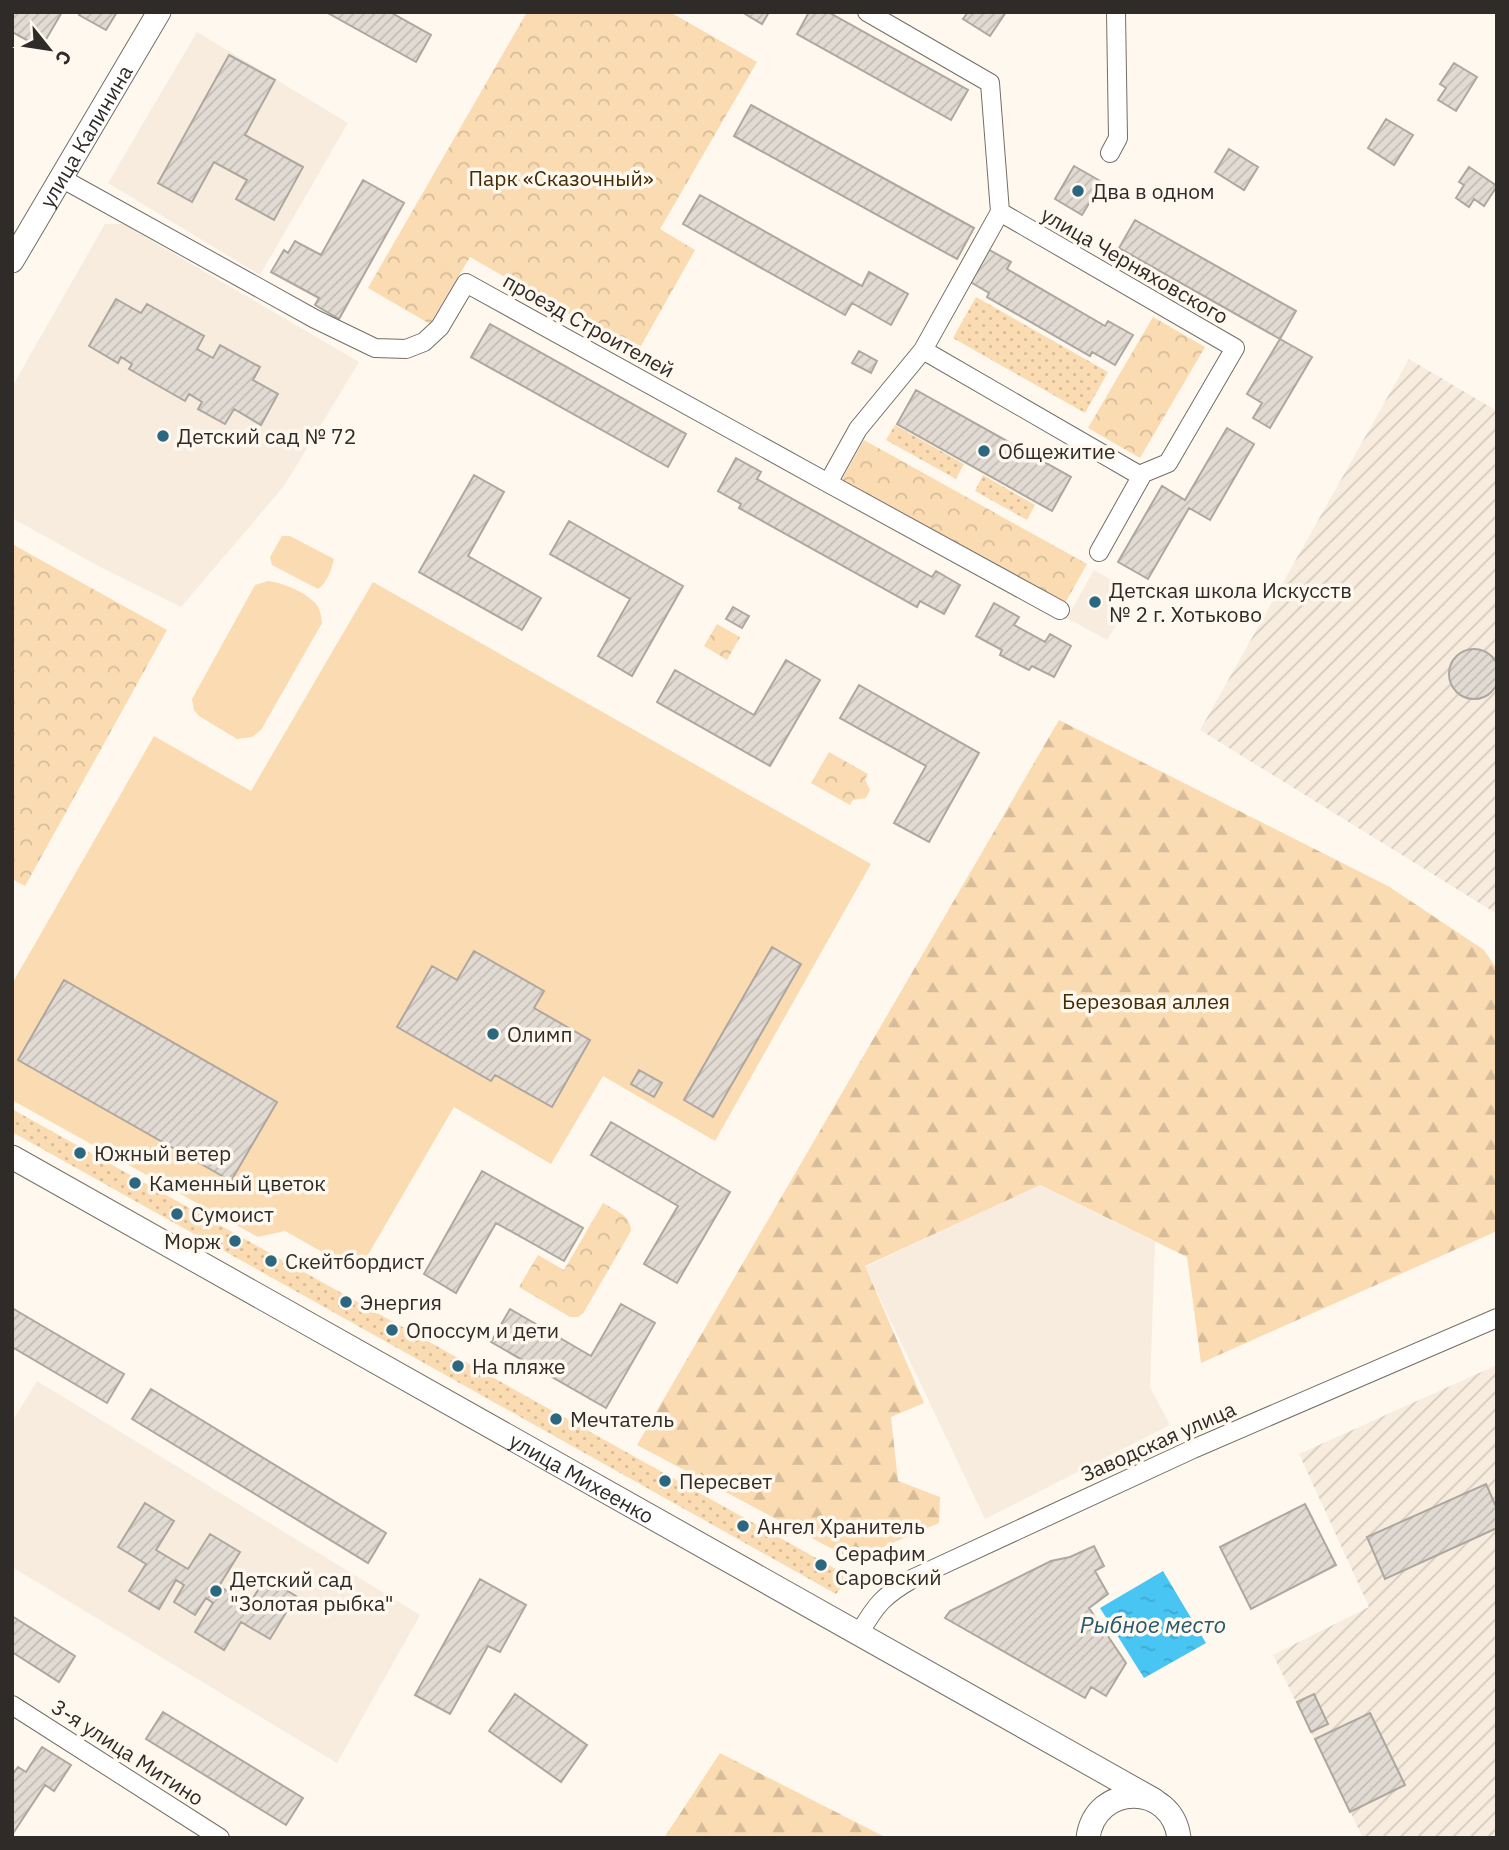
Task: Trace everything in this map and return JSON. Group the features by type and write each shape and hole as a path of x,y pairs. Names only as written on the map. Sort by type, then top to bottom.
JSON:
{"street":[{"name":"улица Калинина","path":"12,261 159,12"},
{"path":"867,12 990,83 1000,212 923,350 858,429 828,484 1060,610"},
{"path":"1110,153 1118,138 1116,12"},
{"name":"проезд Строителей","path":"61,178 315,319 375,348 406,349 424,342 440,327 466,283 828,484"},
{"name":"улица Черняховского","path":"1000,212 1235,348 1168,463 1139,475"},
{"path":"923,350 1141,477 1099,552"},
{"name":"улица Михеенко","path":"12,1157 1154,1800"},
{"name":"Заводская улица","path":"859,1634 883,1598 914,1578 1193,1449 1497,1318"},
{"name":"3-я улица Митино","path":"12,1705 220,1838"},
{"path":"1077,1757 1095,1778 1098,1795 1089,1828"},
{"path":"1089,1828 1108,1803 1123,1797 1139,1796 1154,1800 1172,1818 1179,1838"}],"shaded area":[{"path":"197,32 348,123 260,275 108,183"},
{"name":"Детский сад № 72","path":"105,224 123,224 359,362 284,486 181,607 100,567 12,518 12,387"},
{"path":"1409,359 1497,411 1497,914 1200,730"},
{"name":"Детская школа Искусств № 2 г. Хотьково","path":"1094,570 1124,587 1107,617 1117,623 1107,640 1067,618"},
{"path":"1039,1185 1155,1242 1150,1387 1170,1425 985,1519 865,1267"},
{"path":"1497,1365 1497,1838 1363,1838 1273,1655 1369,1607 1299,1454"},
{"name":"Детский сад \"Золотая рыбка\"","path":"37,1381 420,1615 337,1763 12,1567 12,1422"}],"green space":[{"name":"Парк «Сказочный»","path":"527,12 670,12 757,62 660,229 695,250 637,353 470,257 430,324 368,288"},
{"path":"976,297 1108,372 1085,413 953,338"},
{"path":"1153,317 1205,347 1140,458 1088,428"},
{"path":"895,425 964,464 956,479 886,440"},
{"path":"864,440 1087,564 1064,605 841,481"},
{"path":"983,475 1035,505 1027,520 975,491"},
{"path":"282,536 290,536 334,559 326,580 318,589 272,565 270,557"},
{"path":"12,544 167,630 25,886 12,879"},
{"path":"268,581 304,594 316,604 322,623 261,730 252,737 237,739 199,716 194,710 192,699 255,585"},
{"path":"373,582 871,864 715,1141 603,1076 551,1164 454,1107 358,1272 285,1231 258,1237 12,1100 12,984 154,736 251,791"},
{"path":"717,624 740,637 727,660 704,646"},
{"name":"Березовая аллея","path":"1059,720 1388,886 1484,950 1497,969 1497,1231 1201,1363 1187,1257 1040,1185 865,1266 924,1403 891,1417 898,1481 940,1497 939,1523 853,1560 637,1445"},
{"path":"829,752 868,774 865,779 870,790 866,798 853,800 850,805 811,783"},
{"path":"12,1109 850,1577 836,1594 12,1132"},
{"path":"603,1203 626,1217 631,1231 584,1312 578,1317 570,1317 519,1287 538,1255 564,1270"},
{"path":"720,1753 887,1838 664,1838"}],"water":[{"name":"Рыбное место","path":"1163,1571 1206,1643 1144,1678 1100,1608"}],"building":[{"path":"13,12 62,12 41,48 12,32"},
{"path":"81,12 117,12 106,30 79,15"},
{"path":"326,12 390,12 431,35 416,62"},
{"path":"742,12 769,12 762,24"},
{"path":"809,12 828,12 968,90 951,120 797,34"},
{"path":"968,12 1006,12 990,36 963,19"},
{"path":"229,55 275,80 245,135 303,167 274,220 236,199 247,180 214,162 192,202 158,183"},
{"path":"1454,63 1477,77 1456,111 1438,100 1446,88 1440,84"},
{"path":"751,105 974,228 957,259 734,136"},
{"path":"1386,119 1413,135 1394,165 1368,148"},
{"path":"1229,149 1258,167 1244,190 1215,172"},
{"name":"Два в одном","path":"1074,166 1102,182 1082,215 1055,199"},
{"path":"1469,167 1497,186 1484,206 1474,199 1469,207 1456,198 1464,185 1459,182"},
{"path":"363,180 404,203 339,319 315,305 319,298 271,272 284,250 288,253 295,241 321,255"},
{"path":"700,195 862,286 869,272 908,294 891,325 852,303 845,315 683,224"},
{"path":"1135,220 1296,311 1280,339 1119,248"},
{"path":"986,248 1011,262 1007,269 1105,326 1108,321 1133,335 1115,365 1092,352 1090,356 987,297 989,293 967,280"},
{"path":"116,299 141,313 147,304 204,336 197,349 213,358 220,345 260,367 253,380 278,394 261,425 234,409 225,424 198,409 202,402 189,394 185,401 129,369 132,364 121,357 118,363 89,346"},
{"path":"490,324 686,434 668,467 471,357"},
{"path":"1280,339 1312,357 1270,428 1253,418 1262,403 1247,394"},
{"path":"859,351 877,361 871,373 852,363"},
{"name":"Общежитие","path":"916,390 1071,477 1052,511 897,424"},
{"path":"1227,428 1254,444 1210,520 1189,508 1148,579 1118,562 1162,486 1185,500"},
{"path":"736,458 761,472 757,479 932,577 936,571 960,585 944,614 920,601 917,607 739,508 741,504 718,491"},
{"path":"474,475 504,492 468,556 541,598 522,630 419,572"},
{"path":"569,521 683,586 632,676 598,656 630,599 550,554"},
{"path":"994,603 1019,617 1014,625 1045,642 1050,634 1071,646 1054,677 1032,666 1029,670 1000,655 1002,650 976,636"},
{"path":"733,607 749,616 742,628 726,619"},
{"path":"1474,649 1491,657 1499,674 1491,691 1474,699 1457,691 1449,674 1457,657"},
{"path":"786,660 820,680 770,766 657,702 675,670 754,715"},
{"path":"859,685 979,753 929,842 894,823 926,766 840,718"},
{"path":"772,947 801,964 713,1117 684,1100"},
{"name":"Олимп","path":"474,951 544,991 534,1008 590,1040 552,1107 495,1075 491,1081 397,1027 432,966 457,980"},
{"path":"64,980 277,1102 231,1181 18,1060"},
{"path":"639,1070 662,1083 654,1097 631,1084"},
{"path":"611,1122 730,1192 677,1283 644,1264 678,1206 591,1155"},
{"path":"482,1171 583,1228 564,1261 496,1223 456,1293 424,1274"},
{"path":"621,1304 655,1323 606,1408 491,1342 510,1309 591,1356"},
{"path":"12,1308 124,1374 107,1403 12,1347"},
{"path":"151,1389 386,1533 368,1563 132,1419"},
{"path":"1486,1484 1497,1509 1497,1528 1385,1579 1367,1537"},
{"path":"145,1503 174,1521 156,1550 188,1569 210,1534 240,1552 219,1586 249,1604 266,1578 296,1596 270,1639 241,1622 224,1650 195,1632 213,1603 206,1598 195,1615 174,1602 184,1585 176,1580 159,1609 129,1591 146,1564 118,1547"},
{"path":"1305,1504 1336,1565 1251,1609 1220,1547"},
{"path":"1094,1546 1104,1566 1095,1571 1108,1594 1089,1608 1126,1663 1106,1696 1091,1687 1085,1698 945,1618 950,1611 1051,1561 1070,1557"},
{"path":"480,1579 526,1605 500,1652 488,1646 450,1714 415,1695"},
{"path":"12,1616 75,1656 59,1682 12,1652"},
{"path":"515,1694 587,1745 561,1782 489,1731"},
{"path":"1314,1694 1328,1724 1311,1732 1297,1702"},
{"path":"163,1712 303,1798 286,1825 146,1739"},
{"path":"1370,1713 1405,1785 1350,1812 1315,1739"},
{"path":"42,1747 71,1765 54,1791 45,1785 12,1835 12,1775 18,1767 26,1772"}],"place":[{"name":"Два в одном","path":"1078,191"},
{"name":"Детский сад № 72","path":"163,436"},
{"name":"Общежитие","path":"984,451"},
{"name":"Детская школа Искусств № 2 г. Хотьково","path":"1095,602"},
{"name":"Олимп","path":"493,1034"},
{"name":"Южный ветер","path":"80,1153"},
{"name":"Каменный цветок","path":"135,1183"},
{"name":"Сумоист","path":"177,1214"},
{"name":"Морж","path":"235,1241"},
{"name":"Скейтбордист","path":"271,1261"},
{"name":"Энергия","path":"346,1302"},
{"name":"Опоссум и дети","path":"392,1330"},
{"name":"На пляже","path":"458,1366"},
{"name":"Мечтатель","path":"556,1419"},
{"name":"Пересвет","path":"665,1481"},
{"name":"Ангел Хранитель","path":"743,1526"},
{"name":"Серафим Саровский","path":"821,1565"},
{"name":"Детский сад \"Золотая рыбка\"","path":"216,1591"}]}
